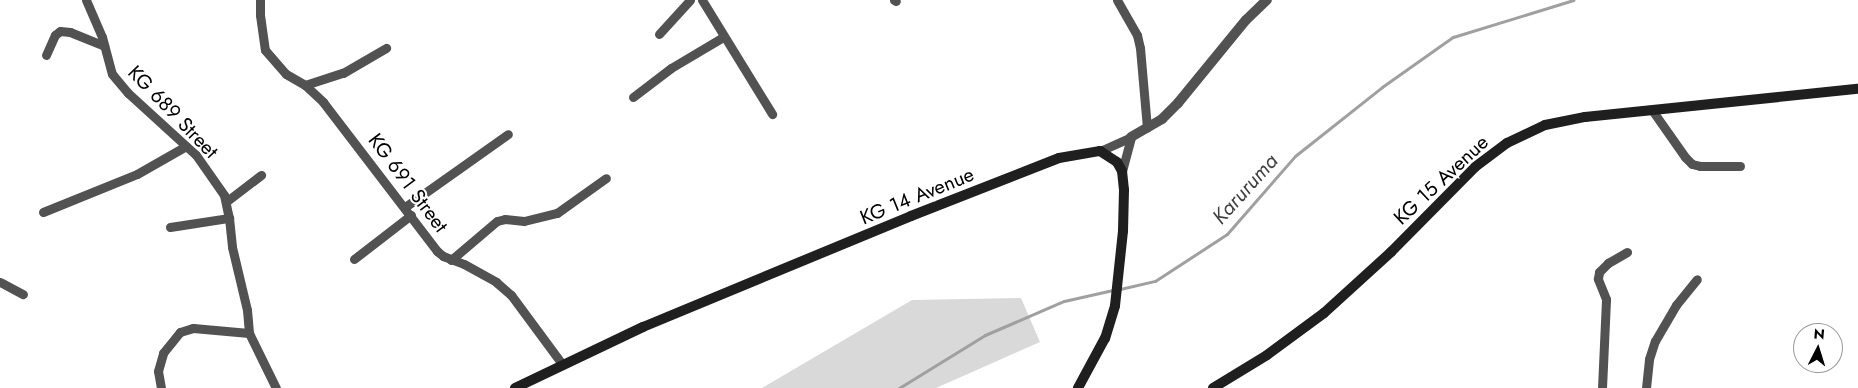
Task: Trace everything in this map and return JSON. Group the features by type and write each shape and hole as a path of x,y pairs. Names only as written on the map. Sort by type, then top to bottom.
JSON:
{"main road":[{"name":"KG 15 Avenue","path":"1212,388 1267,355 1324,313 1379,264 1475,167 1507,143 1553,124 1585,117 1858,89"},
{"path":"1078,388 1105,338 1115,306 1123,231 1124,190 1122,171 1117,162 1100,151"},
{"name":"KG 14 Avenue","path":"515,388 643,327 911,216 1058,158 1100,151"}],"street":[{"name":"KG 689 Street","path":"86,0 102,37 112,74 128,93 196,155 226,201 230,218 232,247 247,310 249,333 276,388"},
{"name":"KG 691 Street","path":"260,0 265,50 286,74 304,86 334,114 437,251 496,282 512,294 562,364"},
{"path":"659,34 690,0"},
{"path":"702,0 772,114"},
{"path":"1117,0 1137,35 1140,48 1147,128"},
{"path":"1100,151 1131,137 1162,119 1178,103 1261,2"},
{"path":"46,54 55,35 60,31 70,32 104,46"},
{"path":"632,97 671,68 723,37"},
{"path":"304,86 343,73 386,48"},
{"path":"1652,110 1692,164 1700,166 1740,166"},
{"path":"405,206 508,134"},
{"path":"1122,171 1131,137"},
{"path":"43,212 137,174 186,146"},
{"path":"226,201 261,175"},
{"path":"451,260 497,221 511,219 524,221 557,213 606,178"},
{"path":"354,259 411,215"},
{"path":"170,226 230,218"},
{"path":"1602,388 1606,299 1598,279 1599,272 1608,263 1628,252"},
{"path":"1646,388 1649,358 1655,341 1676,305 1697,279"},
{"path":"0,282 23,294"},
{"path":"161,388 158,371 162,353 180,332 193,328 249,333"}],"shaded area":[{"path":"1021,298 1040,342 936,388 762,388 912,300"}],"waterway":[{"name":"Karuruma","path":"1120,289 1155,281 1227,234 1295,156 1382,87 1453,37 1573,0"},
{"name":"Karuruma","path":"899,388 985,335 1064,301 1113,290"}]}
